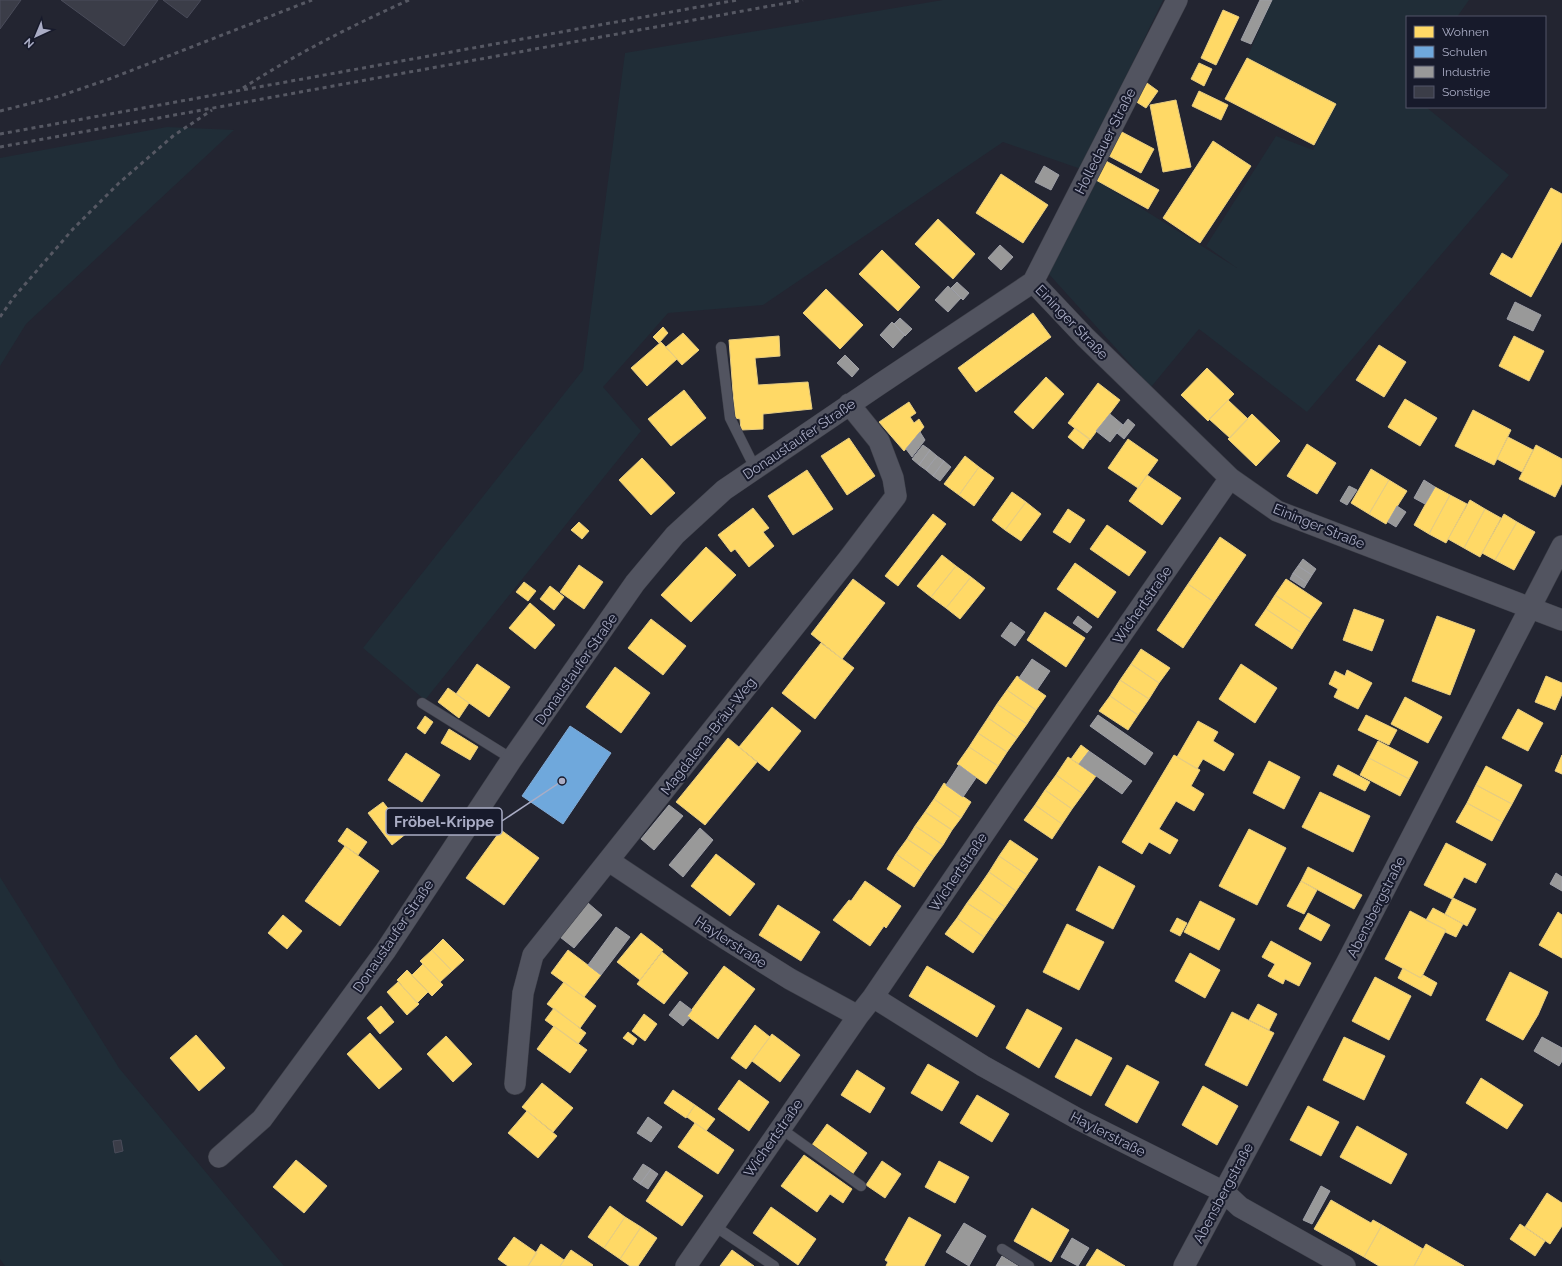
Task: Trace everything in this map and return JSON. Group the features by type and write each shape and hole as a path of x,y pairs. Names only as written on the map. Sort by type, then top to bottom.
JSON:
{"street":[{"name":"Holledauer Straße","path":"1033,282 1176,0"},
{"name":"Donaustaufer Straße","path":"219,1157 262,1119 386,950 512,759 635,583 675,535 724,490 755,468 1033,282"},
{"name":"Eininger Straße","path":"1033,282 1086,337 1230,478 1277,511 1562,620"},
{"name":"Magdalena-Bräu-Weg","path":"515,1084 523,993 533,955 609,861 896,496 893,478 879,441 849,404"},
{"name":"Wichertstraße","path":"686,1266 1230,478"},
{"name":"Abensbergstraße","path":"1184,1266 1348,962 1562,546"},
{"name":"Haylerstraße","path":"609,861 783,975 858,1016"},
{"name":"Haylerstraße","path":"873,997 983,1066 1078,1119 1224,1192 1240,1207 1345,1266"}],"lane":[{"path":"721,347 730,418 755,468"},
{"path":"422,703 512,759"},
{"path":"780,1128 861,1186"},
{"path":"713,1225 774,1266"},
{"path":"1002,1249 1029,1266"}],"shaded area":[{"path":"943,0 1163,0 1081,169 1003,142 763,305 668,313 603,387 641,431 425,700 363,648 583,370 625,53"},
{"path":"1272,0 1469,0 1458,16 1406,16 1406,108 1427,108 1509,175 1307,412 1199,329 1151,387 1047,272 1096,180 1237,268 1206,246 1276,136 1313,150 1335,104 1247,58"},
{"path":"167,127 234,130 26,324 0,366 0,158"},
{"path":"0,877 119,1068 284,1266 5,1266 0,1259"}],"building: Wohnen":[{"path":"1223,10 1239,17 1216,65 1201,58"},
{"path":"1247,58 1336,104 1314,145 1225,99"},
{"path":"1199,63 1212,69 1204,86 1191,79"},
{"path":"1147,83 1158,91 1146,108 1135,101"},
{"path":"1199,91 1228,105 1221,120 1192,106"},
{"path":"1176,100 1191,167 1163,172 1150,105"},
{"path":"1120,131 1154,149 1141,173 1107,155"},
{"path":"1213,141 1251,166 1200,243 1163,218"},
{"path":"1106,161 1159,190 1148,209 1096,180"},
{"path":"1001,174 1048,205 1023,243 976,213"},
{"path":"1551,188 1562,194 1562,241 1531,297 1490,274 1502,253 1512,259"},
{"path":"938,219 975,254 953,279 915,244"},
{"path":"882,250 920,287 898,311 859,274"},
{"path":"826,289 863,325 840,349 803,313"},
{"path":"1033,313 1051,337 976,392 958,368"},
{"path":"663,327 668,333 659,343 653,337"},
{"path":"683,333 699,350 682,365 666,347"},
{"path":"779,336 780,356 755,358 758,385 808,382 812,409 763,414 763,429 741,430 740,419 735,418 729,340"},
{"path":"1514,336 1544,351 1529,381 1499,366"},
{"path":"661,342 677,359 647,386 631,368"},
{"path":"1379,345 1406,362 1384,397 1356,380"},
{"path":"1207,368 1234,394 1208,421 1181,395"},
{"path":"1046,377 1064,394 1033,429 1014,412"},
{"path":"1098,383 1120,400 1090,440 1068,423"},
{"path":"684,390 706,418 671,446 648,419"},
{"path":"1405,399 1437,418 1420,446 1388,427"},
{"path":"1228,400 1248,419 1230,438 1209,419"},
{"path":"909,402 916,413 910,417 914,423 919,419 924,427 904,451 879,422"},
{"path":"1473,410 1511,430 1494,465 1455,446"},
{"path":"1252,414 1280,441 1256,466 1228,439"},
{"path":"1075,428 1090,439 1083,449 1068,437"},
{"path":"1508,437 1533,450 1522,472 1497,459"},
{"path":"849,438 875,476 847,495 821,456"},
{"path":"1128,439 1158,460 1138,488 1108,468"},
{"path":"1307,444 1336,463 1317,494 1287,476"},
{"path":"1536,445 1562,459 1562,483 1555,497 1519,479"},
{"path":"965,456 979,467 959,495 944,484"},
{"path":"642,458 675,493 651,515 619,480"},
{"path":"979,467 994,478 974,506 959,495"},
{"path":"1371,469 1389,480 1369,514 1351,503"},
{"path":"807,470 833,509 793,535 768,496"},
{"path":"1147,475 1181,498 1162,525 1129,501"},
{"path":"1389,480 1407,491 1386,524 1369,514"},
{"path":"1435,487 1450,495 1429,534 1414,525"},
{"path":"1012,492 1026,502 1005,530 992,520"},
{"path":"1450,495 1467,504 1446,543 1429,534"},
{"path":"1470,500 1485,509 1464,548 1448,539"},
{"path":"1026,502 1041,514 1021,541 1005,530"},
{"path":"753,508 769,528 763,532 774,546 749,567 735,549 731,552 718,535"},
{"path":"1068,509 1085,520 1070,543 1053,532"},
{"path":"1485,509 1501,518 1480,557 1464,548"},
{"path":"933,514 946,524 898,586 885,576"},
{"path":"1504,514 1517,522 1495,560 1482,553"},
{"path":"579,522 589,531 582,539 571,530"},
{"path":"1517,522 1535,532 1514,570 1495,560"},
{"path":"1107,525 1146,552 1129,576 1090,549"},
{"path":"1220,537 1246,555 1214,602 1188,584"},
{"path":"706,547 736,575 691,622 661,595"},
{"path":"942,555 956,566 931,597 917,586"},
{"path":"1075,563 1116,592 1098,618 1057,589"},
{"path":"579,565 603,582 584,609 560,592"},
{"path":"956,566 971,577 946,608 931,597"},
{"path":"971,577 985,588 960,619 946,608"},
{"path":"853,579 885,603 842,659 811,634"},
{"path":"1286,579 1322,603 1311,619 1275,595"},
{"path":"524,582 536,591 528,601 516,592"},
{"path":"1188,584 1214,602 1183,648 1157,630"},
{"path":"550,586 564,597 554,610 540,599"},
{"path":"1275,595 1311,619 1302,633 1266,609"},
{"path":"530,603 555,625 535,649 509,628"},
{"path":"1266,609 1302,633 1292,649 1255,625"},
{"path":"1354,609 1384,620 1372,651 1343,640"},
{"path":"1045,612 1085,638 1066,667 1027,640"},
{"path":"1437,616 1475,630 1450,695 1412,681"},
{"path":"651,619 686,646 663,675 628,648"},
{"path":"821,643 854,668 815,719 782,693"},
{"path":"1141,649 1170,668 1159,683 1131,664"},
{"path":"477,664 510,687 489,717 456,694"},
{"path":"1131,664 1159,683 1149,699 1120,680"},
{"path":"1241,664 1277,688 1255,723 1219,699"},
{"path":"615,667 650,693 621,733 586,707"},
{"path":"1347,670 1372,683 1358,709 1334,697 1338,689 1329,684 1335,671 1345,676"},
{"path":"1017,676 1046,696 1036,710 1007,690"},
{"path":"1546,676 1562,683 1562,694 1555,710 1535,702"},
{"path":"1120,680 1149,699 1138,715 1110,696"},
{"path":"448,688 469,703 459,718 438,702"},
{"path":"1007,690 1036,710 1027,724 997,704"},
{"path":"1110,696 1138,715 1128,730 1099,711"},
{"path":"1405,697 1442,717 1428,743 1391,724"},
{"path":"997,704 1027,724 1017,738 988,718"},
{"path":"772,707 801,731 769,771 739,747"},
{"path":"1518,709 1543,723 1528,751 1502,738"},
{"path":"1366,715 1397,730 1389,745 1358,730"},
{"path":"425,716 433,722 425,734 417,728"},
{"path":"988,718 1017,738 1007,752 978,733"},
{"path":"1198,721 1218,732 1213,741 1234,754 1224,771 1203,759 1197,769 1177,757"},
{"path":"449,729 478,747 470,760 441,743"},
{"path":"978,733 1007,752 998,766 969,747"},
{"path":"728,738 757,762 705,825 676,802"},
{"path":"1378,741 1418,762 1409,779 1369,758"},
{"path":"1081,745 1089,751 1079,764 1071,759"},
{"path":"969,747 998,766 986,784 957,764"},
{"path":"406,753 440,775 422,802 388,780"},
{"path":"1174,755 1200,770 1191,786 1204,794 1194,811 1176,801 1159,829 1178,840 1170,854 1149,842 1142,854 1122,842"},
{"path":"1562,755 1562,774 1555,771"},
{"path":"1068,757 1096,776 1083,794 1056,775"},
{"path":"1369,758 1409,779 1400,796 1360,775"},
{"path":"1269,761 1300,777 1284,809 1253,793"},
{"path":"1338,765 1370,782 1365,791 1333,775"},
{"path":"1486,766 1522,785 1512,804 1476,785"},
{"path":"1056,775 1083,794 1072,809 1045,790"},
{"path":"944,783 971,802 961,818 934,799"},
{"path":"1476,785 1512,804 1502,822 1467,803"},
{"path":"1045,790 1072,809 1062,824 1035,805"},
{"path":"1320,792 1370,816 1353,852 1302,827"},
{"path":"934,799 961,818 952,830 925,812"},
{"path":"383,802 407,833 392,845 368,813"},
{"path":"1467,803 1502,822 1492,841 1456,822"},
{"path":"1035,805 1062,824 1052,839 1024,820"},
{"path":"925,812 952,830 943,845 915,826"},
{"path":"915,826 943,845 934,857 907,839"},
{"path":"347,828 367,842 358,855 338,841"},
{"path":"1249,829 1286,848 1257,905 1219,886"},
{"path":"501,830 539,858 504,905 466,878"},
{"path":"907,839 934,857 923,873 896,854"},
{"path":"1010,840 1038,859 1027,875 999,856"},
{"path":"1446,843 1486,864 1476,883 1464,877 1452,899 1424,885"},
{"path":"345,846 379,871 340,926 305,901"},
{"path":"716,854 755,884 730,916 691,886"},
{"path":"896,854 923,873 914,887 887,869"},
{"path":"999,856 1027,875 1016,891 989,872"},
{"path":"1099,866 1135,886 1113,929 1076,910"},
{"path":"1308,867 1362,895 1354,909 1301,881"},
{"path":"989,872 1016,891 1005,907 978,888"},
{"path":"865,881 901,906 886,928 884,926 870,946 833,920 849,900 851,901"},
{"path":"1301,881 1317,890 1304,914 1287,906"},
{"path":"978,888 1005,907 995,921 967,903"},
{"path":"1453,898 1476,909 1467,926 1445,914"},
{"path":"1200,901 1235,919 1219,950 1184,932"},
{"path":"967,903 995,921 984,937 957,918"},
{"path":"778,905 820,932 801,961 759,935"},
{"path":"1433,908 1463,924 1456,937 1426,920"},
{"path":"1410,911 1446,930 1421,978 1385,959"},
{"path":"1558,912 1562,915 1562,958 1539,945"},
{"path":"1308,913 1330,925 1321,941 1299,929"},
{"path":"283,915 302,931 287,949 268,933"},
{"path":"957,918 984,937 973,953 945,934"},
{"path":"1177,918 1187,923 1180,936 1170,931"},
{"path":"1067,924 1104,942 1079,990 1043,972"},
{"path":"641,933 663,950 640,980 617,962"},
{"path":"443,939 464,960 452,971 432,950"},
{"path":"1271,941 1311,963 1299,986 1285,979 1283,984 1268,976 1275,964 1262,957"},
{"path":"432,950 452,971 440,982 420,961"},
{"path":"568,950 601,975 584,997 551,973"},
{"path":"662,952 688,973 664,1004 637,984"},
{"path":"1190,953 1220,970 1205,998 1175,981"},
{"path":"423,964 443,985 432,996 412,975"},
{"path":"724,966 755,989 718,1039 687,1016"},
{"path":"927,966 995,1006 977,1037 909,996"},
{"path":"1403,968 1421,978 1423,975 1437,983 1431,996 1398,978"},
{"path":"407,970 428,992 417,1003 397,980"},
{"path":"1510,972 1548,992 1538,1015 1523,1040 1486,1020"},
{"path":"1375,977 1411,996 1389,1040 1352,1021"},
{"path":"398,982 419,1004 407,1015 387,992"},
{"path":"564,982 596,1006 580,1028 547,1004"},
{"path":"1258,1004 1277,1014 1269,1030 1249,1020"},
{"path":"381,1006 394,1022 380,1034 367,1018"},
{"path":"554,1008 586,1033 578,1044 545,1020"},
{"path":"1027,1009 1062,1028 1039,1068 1006,1048"},
{"path":"1232,1012 1274,1033 1247,1086 1205,1065"},
{"path":"644,1014 657,1024 645,1041 632,1031"},
{"path":"755,1025 770,1037 746,1069 731,1058"},
{"path":"554,1026 587,1050 570,1073 537,1049"},
{"path":"628,1032 637,1039 633,1045 623,1038"},
{"path":"370,1033 402,1069 379,1089 347,1054"},
{"path":"772,1034 800,1055 780,1082 752,1061"},
{"path":"196,1035 225,1068 199,1091 170,1058"},
{"path":"446,1036 472,1064 453,1082 427,1054"},
{"path":"1344,1037 1385,1056 1364,1100 1323,1080"},
{"path":"1076,1039 1112,1058 1091,1096 1055,1077"},
{"path":"928,1064 959,1082 942,1111 911,1093"},
{"path":"1127,1065 1159,1082 1137,1123 1105,1105"},
{"path":"857,1070 885,1088 870,1113 841,1095"},
{"path":"1481,1078 1523,1105 1507,1129 1466,1103"},
{"path":"739,1080 769,1102 749,1131 718,1109"},
{"path":"542,1083 573,1108 553,1132 522,1107"},
{"path":"1203,1086 1238,1106 1217,1145 1182,1125"},
{"path":"673,1090 695,1105 686,1118 664,1103"},
{"path":"977,1095 1009,1114 992,1142 960,1123"},
{"path":"695,1105 715,1119 706,1131 687,1117"},
{"path":"1308,1106 1339,1122 1321,1156 1290,1140"},
{"path":"527,1111 557,1136 538,1158 508,1133"},
{"path":"695,1123 734,1150 718,1174 678,1147"},
{"path":"827,1124 867,1153 852,1175 812,1145"},
{"path":"1357,1126 1407,1154 1391,1184 1340,1157"},
{"path":"804,1155 852,1189 843,1203 830,1194 817,1212 781,1186"},
{"path":"296,1160 327,1186 304,1213 273,1187"},
{"path":"882,1161 901,1174 885,1198 866,1185"},
{"path":"939,1161 969,1177 955,1203 925,1187"},
{"path":"666,1171 703,1196 682,1226 646,1201"},
{"path":"1547,1193 1562,1203 1562,1226 1550,1244 1525,1227"},
{"path":"1331,1200 1371,1223 1373,1220 1382,1225 1364,1257 1314,1229"},
{"path":"610,1206 625,1217 604,1248 588,1237"},
{"path":"771,1207 816,1239 798,1265 753,1233"},
{"path":"1032,1208 1069,1230 1051,1262 1014,1241"},
{"path":"625,1217 641,1227 620,1259 604,1248"},
{"path":"909,1217 941,1235 924,1266 886,1266 888,1262 885,1260"},
{"path":"1520,1224 1545,1241 1535,1256 1510,1239"},
{"path":"1382,1225 1423,1249 1414,1266 1379,1266 1364,1257"},
{"path":"641,1227 657,1238 638,1266 630,1266 620,1259"},
{"path":"514,1237 537,1253 528,1266 508,1266 498,1259"},
{"path":"541,1244 564,1260 560,1266 528,1266"},
{"path":"1426,1244 1464,1266 1414,1266"},
{"path":"1097,1249 1125,1266 1086,1266"},
{"path":"571,1250 593,1265 560,1266"},
{"path":"732,1250 754,1266 720,1266"}],"building: Schulen":[{"path":"570,726 611,753 563,824 522,796"}],"building: Industrie":[{"path":"1260,0 1272,0 1251,44 1241,40"},
{"path":"1044,166 1059,175 1051,190 1035,182"},
{"path":"1000,245 1013,257 1001,270 988,258"},
{"path":"957,282 969,293 963,300 951,288"},
{"path":"948,286 961,298 948,312 935,300"},
{"path":"1515,302 1541,315 1533,331 1507,319"},
{"path":"900,318 912,329 905,336 894,324"},
{"path":"892,322 905,335 893,348 880,335"},
{"path":"845,355 859,369 852,377 837,363"},
{"path":"1110,414 1123,425 1110,442 1096,431"},
{"path":"1128,419 1135,425 1124,439 1117,433"},
{"path":"920,432 925,440 912,457 906,449"},
{"path":"923,445 930,450 919,465 912,459"},
{"path":"930,450 937,456 926,470 919,465"},
{"path":"937,456 944,461 933,476 926,470"},
{"path":"944,461 951,467 940,481 933,476"},
{"path":"1424,480 1435,487 1425,504 1414,498"},
{"path":"1349,486 1357,490 1347,505 1340,501"},
{"path":"1397,506 1406,512 1396,527 1388,522"},
{"path":"1303,559 1316,569 1312,575 1298,566"},
{"path":"1298,566 1312,575 1307,583 1293,573"},
{"path":"1293,573 1307,583 1304,588 1290,579"},
{"path":"1078,616 1092,627 1087,633 1073,623"},
{"path":"1011,622 1025,632 1015,646 1001,636"},
{"path":"1032,659 1050,671 1037,690 1019,678"},
{"path":"1098,715 1153,753 1145,765 1090,726"},
{"path":"1089,751 1132,781 1122,794 1079,764"},
{"path":"959,765 976,778 963,797 946,785"},
{"path":"669,805 683,816 654,850 641,839"},
{"path":"700,828 713,840 683,877 669,865"},
{"path":"1556,873 1562,877 1562,891 1550,884"},
{"path":"588,903 602,915 574,948 560,937"},
{"path":"616,927 630,937 601,975 588,965"},
{"path":"680,1001 692,1010 687,1016 690,1018 683,1026 669,1015"},
{"path":"1542,1037 1562,1048 1562,1061 1559,1066 1534,1051"},
{"path":"648,1117 662,1127 651,1142 637,1133"},
{"path":"643,1164 651,1169 640,1184 633,1179"},
{"path":"651,1169 658,1174 648,1189 640,1184"},
{"path":"1321,1186 1330,1191 1312,1224 1303,1220"},
{"path":"964,1223 986,1236 969,1266 946,1252"},
{"path":"1072,1238 1089,1248 1078,1266 1061,1257"},
{"path":"1002,1256 1018,1266 996,1266"}],"building: Sonstige":[{"path":"0,0 21,0 0,29"},
{"path":"61,0 158,0 124,46"},
{"path":"163,0 201,0 187,18"},
{"path":"121,1140 123,1151 115,1153 113,1141"}],"railway":[{"path":"0,111 60,96 112,78 312,0"},
{"path":"243,88 324,41 409,0"},
{"path":"0,134 737,0"},
{"path":"0,147 803,0"},
{"path":"0,317 14,297 73,229 119,183 173,136 212,110"}],"place":[{"name":"Fröbel-Krippe","path":"562,781"}]}
